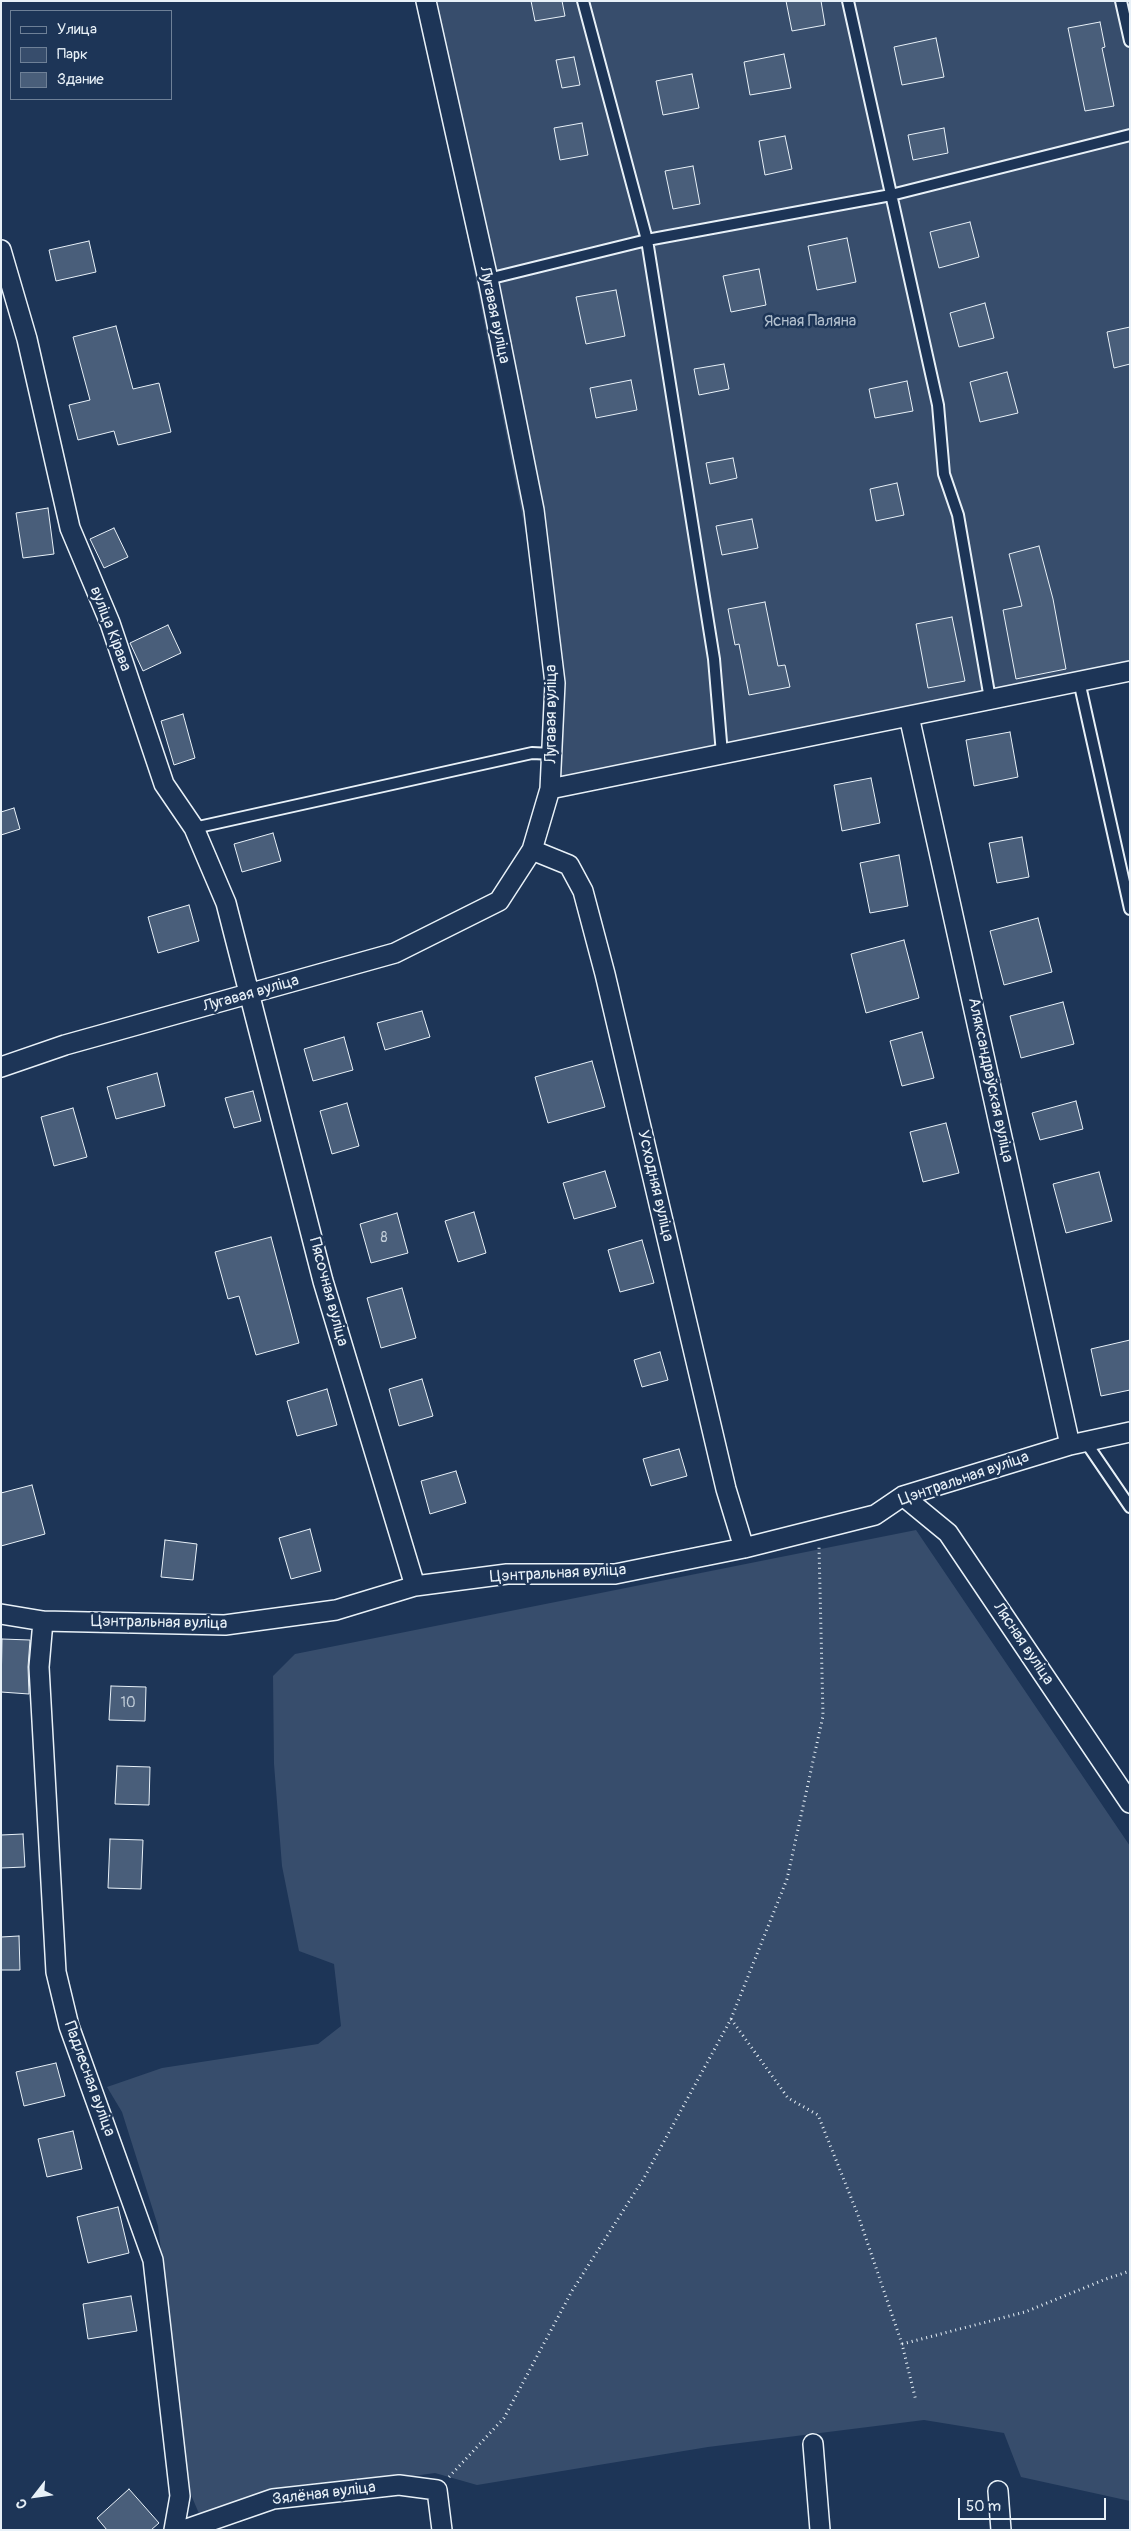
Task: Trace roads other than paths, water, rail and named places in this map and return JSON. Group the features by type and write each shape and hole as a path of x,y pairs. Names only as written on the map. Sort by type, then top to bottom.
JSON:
{"street":[{"name":"Лугавая вуліца","path":"1,1067 65,1045 395,953 499,901 532,850 550,789 555,682 534,510 488,279 426,1"},
{"name":"вуліца Кірава","path":"1,250 27,339 70,528 110,623 164,784 194,828 226,903 249,995"},
{"path":"550,789 1130,670"},
{"name":"Аляксандраўская вуліца","path":"909,716 1078,1443"},
{"name":"Усходняя вуліца","path":"532,850 568,865 583,890 606,974 726,1489 744,1548"},
{"name":"Пясочная вуліца","path":"249,995 323,1281 415,1586"},
{"name":"Цэнтральная вуліца","path":"1,1614 43,1620 225,1625 336,1610 415,1586 507,1574 615,1574 744,1548 875,1515 903,1496 1078,1443 1130,1432"},
{"name":"Лясная вуліца","path":"903,1496 948,1534 1130,1803"},
{"name":"Падлесная вуліца","path":"43,1620 39,1667 56,1972 69,2026 153,2260 180,2496 174,2530"},
{"path":"813,2444 820,2530"},
{"name":"Зялёная вуліца","path":"184,2530 273,2499 399,2485 438,2490 442,2530"},
{"path":"998,2491 1001,2530"}],"lane":[{"path":"584,1 647,240 714,659 722,754"},
{"path":"848,1 938,405 944,474 958,515 990,699"},
{"path":"1121,1 1130,41"},
{"path":"488,279 647,240 891,195 1130,135"},
{"path":"1079,681 1130,909"},
{"path":"194,828 532,753 553,754"},
{"path":"1078,1443 1130,1507"}],"park label":[{"name":"Ясная Паляна","path":"810,322"}]}
